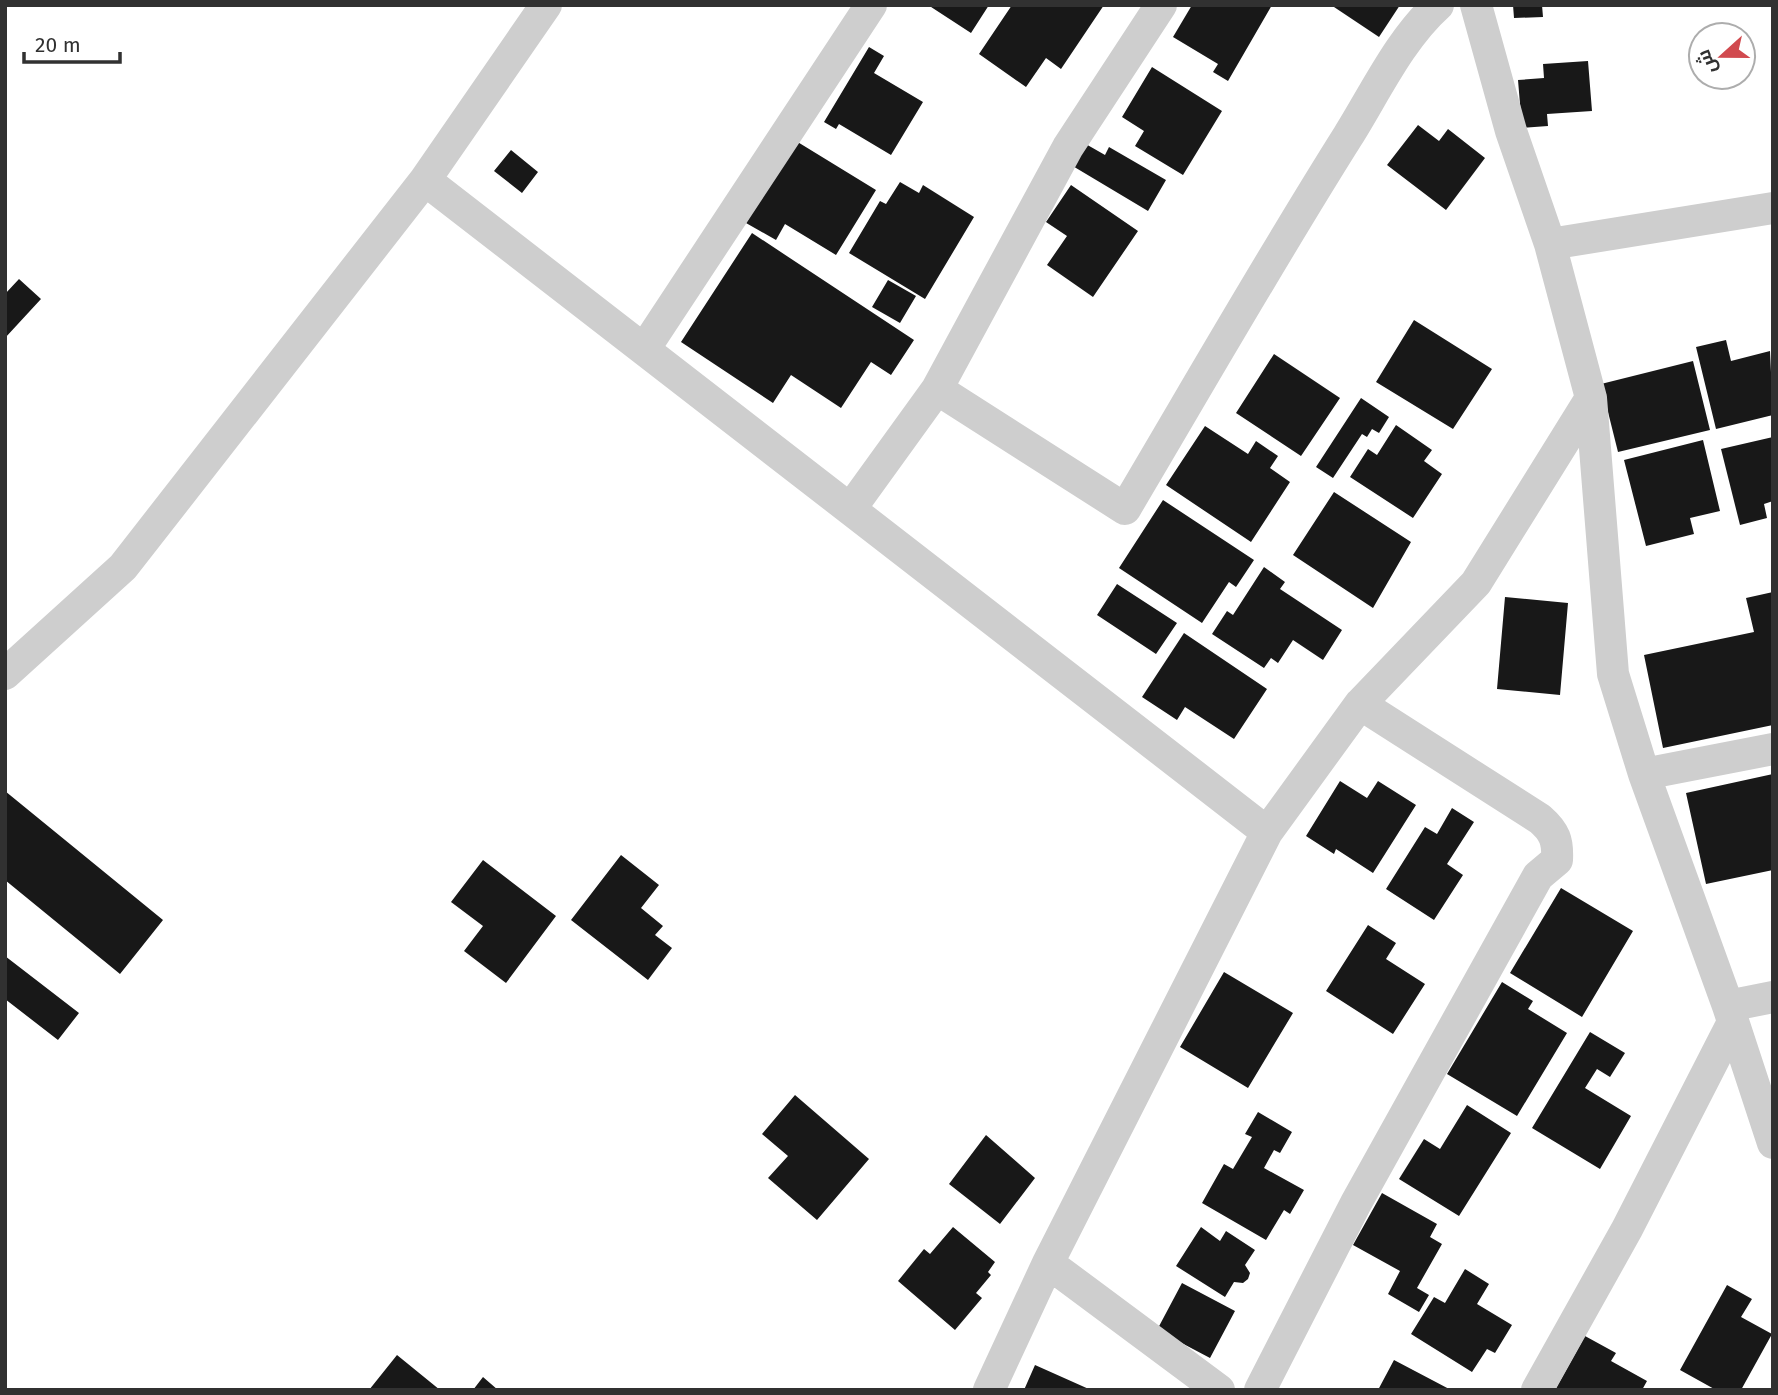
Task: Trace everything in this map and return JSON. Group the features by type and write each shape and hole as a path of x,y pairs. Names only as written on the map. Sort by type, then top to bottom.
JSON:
{"street":[{"path":"5,674 124,567 425,180 546,5"},
{"path":"645,348 871,5"},
{"path":"851,508 937,388 1068,147 1161,5"},
{"path":"937,388 1125,509 1318,184 1426,16 1438,5"},
{"path":"1476,5 1511,131 1550,244 1591,398 1613,674 1644,774 1773,1143"},
{"path":"425,180 1268,832"},
{"path":"1550,244 1773,208"},
{"path":"989,1390 1048,1263 1268,832 1360,704 1476,583 1591,398"},
{"path":"1260,1390 1356,1203 1538,876 1557,860 1558,844 1551,829 1540,819 1360,704"},
{"path":"1644,774 1773,749"},
{"path":"1537,1390 1627,1229 1730,1015 1773,997"},
{"path":"1048,1263 1219,1390"}],"building":[{"path":"928,5 989,5 971,33"},
{"path":"1012,5 1104,5 1061,69 1046,58 1026,87 979,54"},
{"path":"1192,5 1272,5 1228,81 1213,72 1218,64 1173,37"},
{"path":"1331,5 1400,5 1379,37"},
{"path":"1513,5 1542,5 1543,17 1514,18"},
{"path":"869,47 884,56 874,73 923,102 891,155 839,124 836,129 824,122"},
{"path":"1588,61 1592,111 1547,114 1548,126 1522,128 1518,80 1544,78 1543,64"},
{"path":"1152,67 1222,111 1183,175 1135,146 1144,131 1122,117"},
{"path":"1418,125 1439,141 1448,129 1485,158 1446,210 1387,165"},
{"path":"796,141 876,190 836,255 785,224 776,240 746,223"},
{"path":"1084,143 1105,155 1109,147 1166,180 1148,211 1071,165"},
{"path":"511,150 538,172 522,193 494,171"},
{"path":"900,182 919,193 923,185 974,217 925,299 849,253 880,201 886,204"},
{"path":"1071,185 1138,231 1093,297 1047,265 1067,236 1046,222"},
{"path":"752,233 914,340 891,375 871,362 841,408 791,375 773,403 681,342"},
{"path":"19,279 41,299 5,338 5,294"},
{"path":"888,280 916,296 900,323 872,307"},
{"path":"1414,320 1492,369 1453,429 1376,382"},
{"path":"1726,340 1731,361 1770,351 1773,415 1716,429 1696,347"},
{"path":"1274,354 1340,398 1301,456 1236,413"},
{"path":"1693,361 1710,430 1618,452 1601,384"},
{"path":"1361,398 1389,417 1379,433 1372,429 1367,437 1362,434 1333,478 1316,467"},
{"path":"1396,425 1432,450 1424,461 1442,474 1413,518 1350,477 1368,449 1377,455"},
{"path":"1205,426 1248,454 1256,441 1278,456 1270,468 1290,482 1251,542 1166,485"},
{"path":"1773,437 1773,501 1764,504 1767,518 1740,525 1721,449"},
{"path":"1703,440 1720,511 1690,518 1694,534 1646,546 1624,460"},
{"path":"1334,492 1411,542 1373,608 1293,555"},
{"path":"1163,500 1254,560 1236,587 1229,582 1202,623 1119,568"},
{"path":"1264,567 1285,582 1280,589 1342,630 1323,660 1293,640 1278,663 1271,658 1264,668 1212,634 1227,611 1233,615"},
{"path":"1117,584 1177,623 1156,654 1097,615"},
{"path":"1773,592 1773,725 1663,748 1644,655 1754,632 1746,598"},
{"path":"1505,597 1568,603 1560,695 1497,689"},
{"path":"1184,633 1267,689 1234,739 1185,707 1177,720 1142,697"},
{"path":"1773,774 1773,870 1706,884 1686,793"},
{"path":"1340,781 1367,798 1378,781 1416,805 1373,873 1336,849 1334,854 1306,836"},
{"path":"5,791 163,920 120,974 5,880"},
{"path":"1452,808 1474,822 1447,864 1463,875 1434,920 1386,889 1425,827 1437,834"},
{"path":"621,855 659,885 641,908 663,926 655,935 672,948 648,980 571,920"},
{"path":"483,860 556,916 506,983 464,951 483,926 451,902"},
{"path":"1561,888 1633,931 1582,1017 1510,973"},
{"path":"1368,925 1396,943 1386,959 1425,984 1393,1034 1326,991"},
{"path":"5,956 79,1013 58,1040 5,999"},
{"path":"1224,972 1293,1013 1248,1088 1180,1047"},
{"path":"1502,982 1533,1001 1528,1009 1567,1033 1517,1116 1447,1074"},
{"path":"1590,1032 1625,1053 1610,1077 1597,1069 1585,1088 1631,1116 1600,1169 1532,1128"},
{"path":"795,1095 869,1159 817,1220 768,1178 788,1156 762,1134"},
{"path":"1467,1105 1511,1133 1459,1216 1399,1179 1424,1139 1440,1149"},
{"path":"1258,1112 1292,1132 1280,1153 1274,1150 1264,1168 1304,1190 1290,1214 1284,1210 1266,1240 1202,1203 1224,1164 1233,1169 1252,1137 1245,1134"},
{"path":"986,1135 1035,1178 1000,1224 949,1184"},
{"path":"1382,1193 1437,1224 1430,1237 1442,1244 1417,1288 1429,1295 1419,1312 1388,1294 1400,1271 1353,1245"},
{"path":"953,1227 995,1262 988,1272 991,1275 976,1293 982,1298 955,1330 898,1281 924,1249 930,1254"},
{"path":"1201,1227 1220,1241 1226,1231 1255,1250 1245,1265 1250,1273 1248,1279 1243,1283 1234,1282 1225,1297 1176,1266"},
{"path":"1465,1269 1489,1284 1477,1304 1512,1325 1495,1353 1487,1349 1472,1372 1411,1334 1434,1297 1445,1303"},
{"path":"1182,1283 1235,1311 1210,1358 1157,1330"},
{"path":"1727,1285 1752,1299 1741,1317 1772,1334 1741,1390 1716,1390 1680,1370"},
{"path":"1585,1336 1616,1353 1611,1361 1647,1381 1642,1390 1555,1390"},
{"path":"397,1355 440,1390 369,1390"},
{"path":"1394,1360 1451,1390 1378,1390"},
{"path":"1035,1365 1091,1390 1024,1390"},
{"path":"483,1377 498,1390 473,1390"}]}
